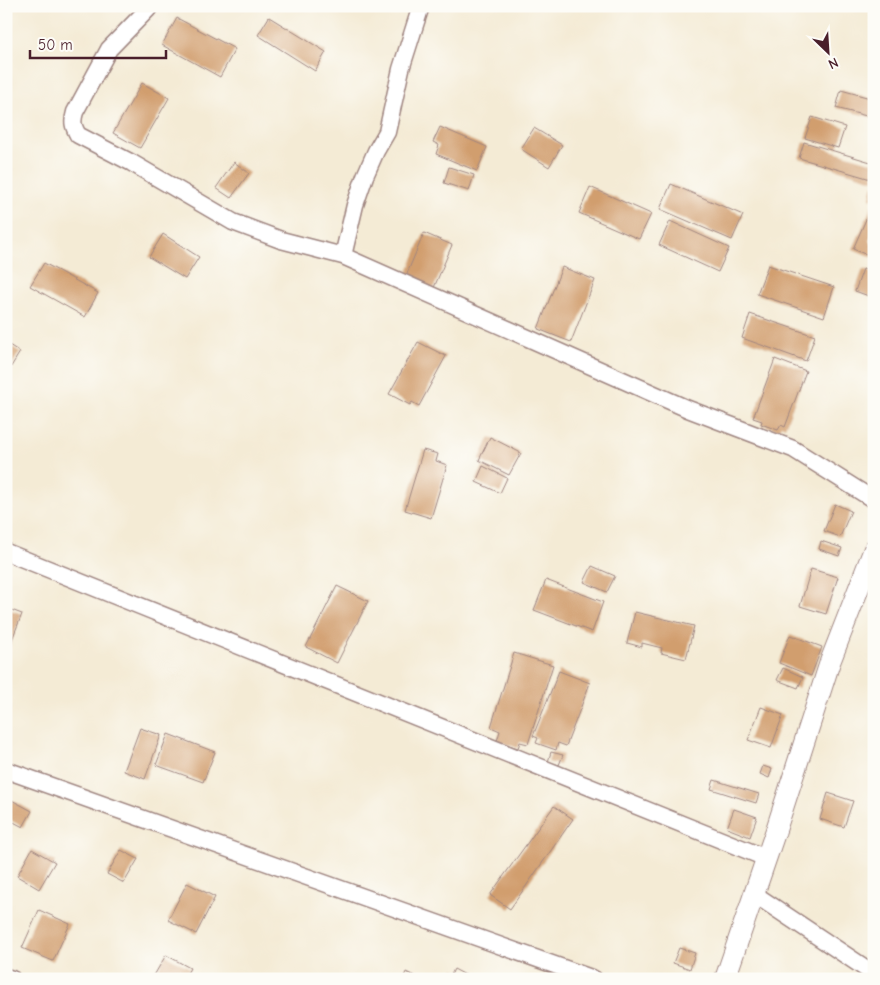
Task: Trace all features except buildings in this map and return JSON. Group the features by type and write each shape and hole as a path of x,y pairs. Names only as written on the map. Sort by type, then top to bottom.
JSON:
{"street":[{"path":"147,6 148,9 109,49 75,112 72,121 78,135 132,163 233,222 282,240 343,256 688,409 793,450 874,500"},
{"path":"343,256 355,205 365,176 387,132 401,69 421,6"},
{"path":"725,979 830,662 874,549"},
{"path":"6,552 766,858"},
{"path":"6,770 594,979"},
{"path":"754,894 874,974"},
{"path":"6,977 12,979"}]}
